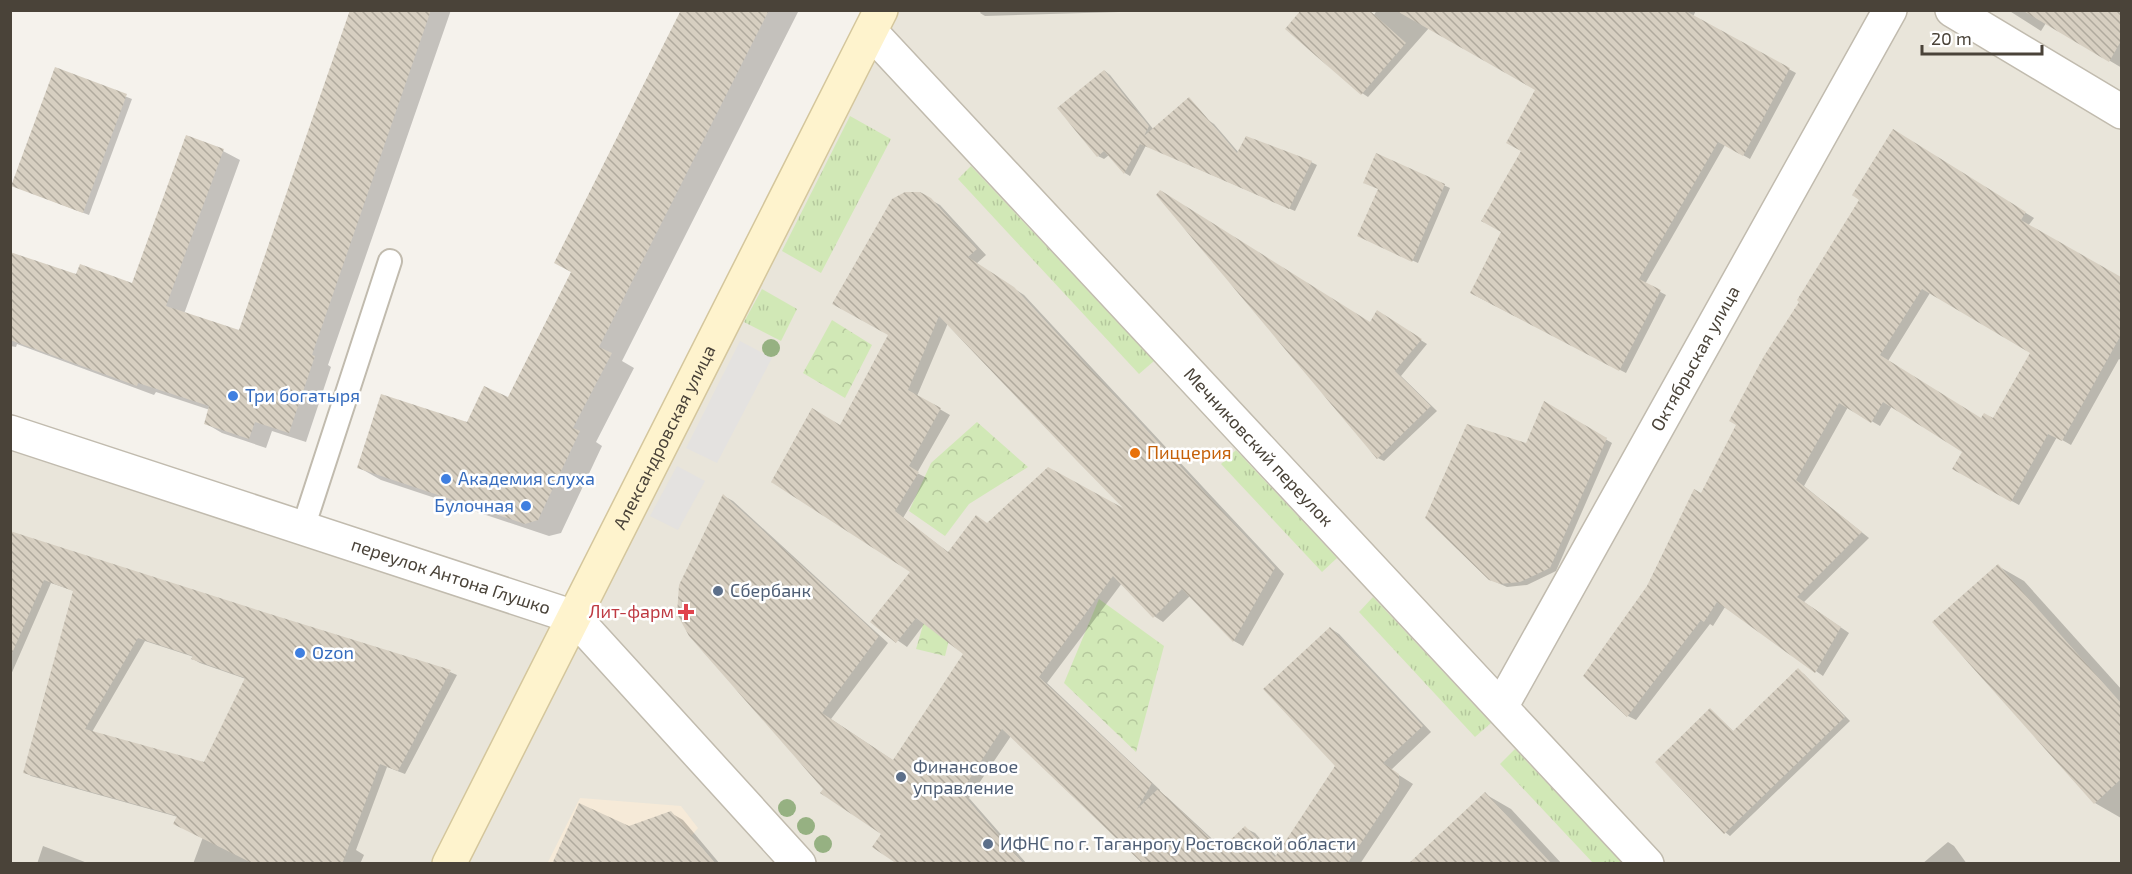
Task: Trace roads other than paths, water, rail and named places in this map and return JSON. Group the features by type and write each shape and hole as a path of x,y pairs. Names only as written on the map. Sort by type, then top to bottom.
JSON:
{"main road":[{"name":"Александровская улица","path":"449,864 876,21"}],"street":[{"name":"Октябрьская улица","path":"1502,707 1890,10"},
{"path":"1952,10 2121,112"},
{"name":"Мечниковский переулок","path":"876,21 1647,864"},
{"name":"переулок Антона Глушко","path":"10,432 574,617 799,864"}],"lane":[{"path":"303,528 390,261"}],"place":[{"name":"Три богатыря","path":"233,396"},
{"name":"Пиццерия","path":"1135,453"},
{"name":"Академия слуха","path":"446,479"},
{"name":"Булочная","path":"526,506"},
{"name":"Сбербанк","path":"718,591"},
{"name":"Лит-фарм","path":"686,612"},
{"name":"Ozon","path":"300,653"},
{"name":"Финансовое управление","path":"901,777"},
{"name":"ИФНС по г. Таганрогу Ростовской области","path":"988,844"}]}
